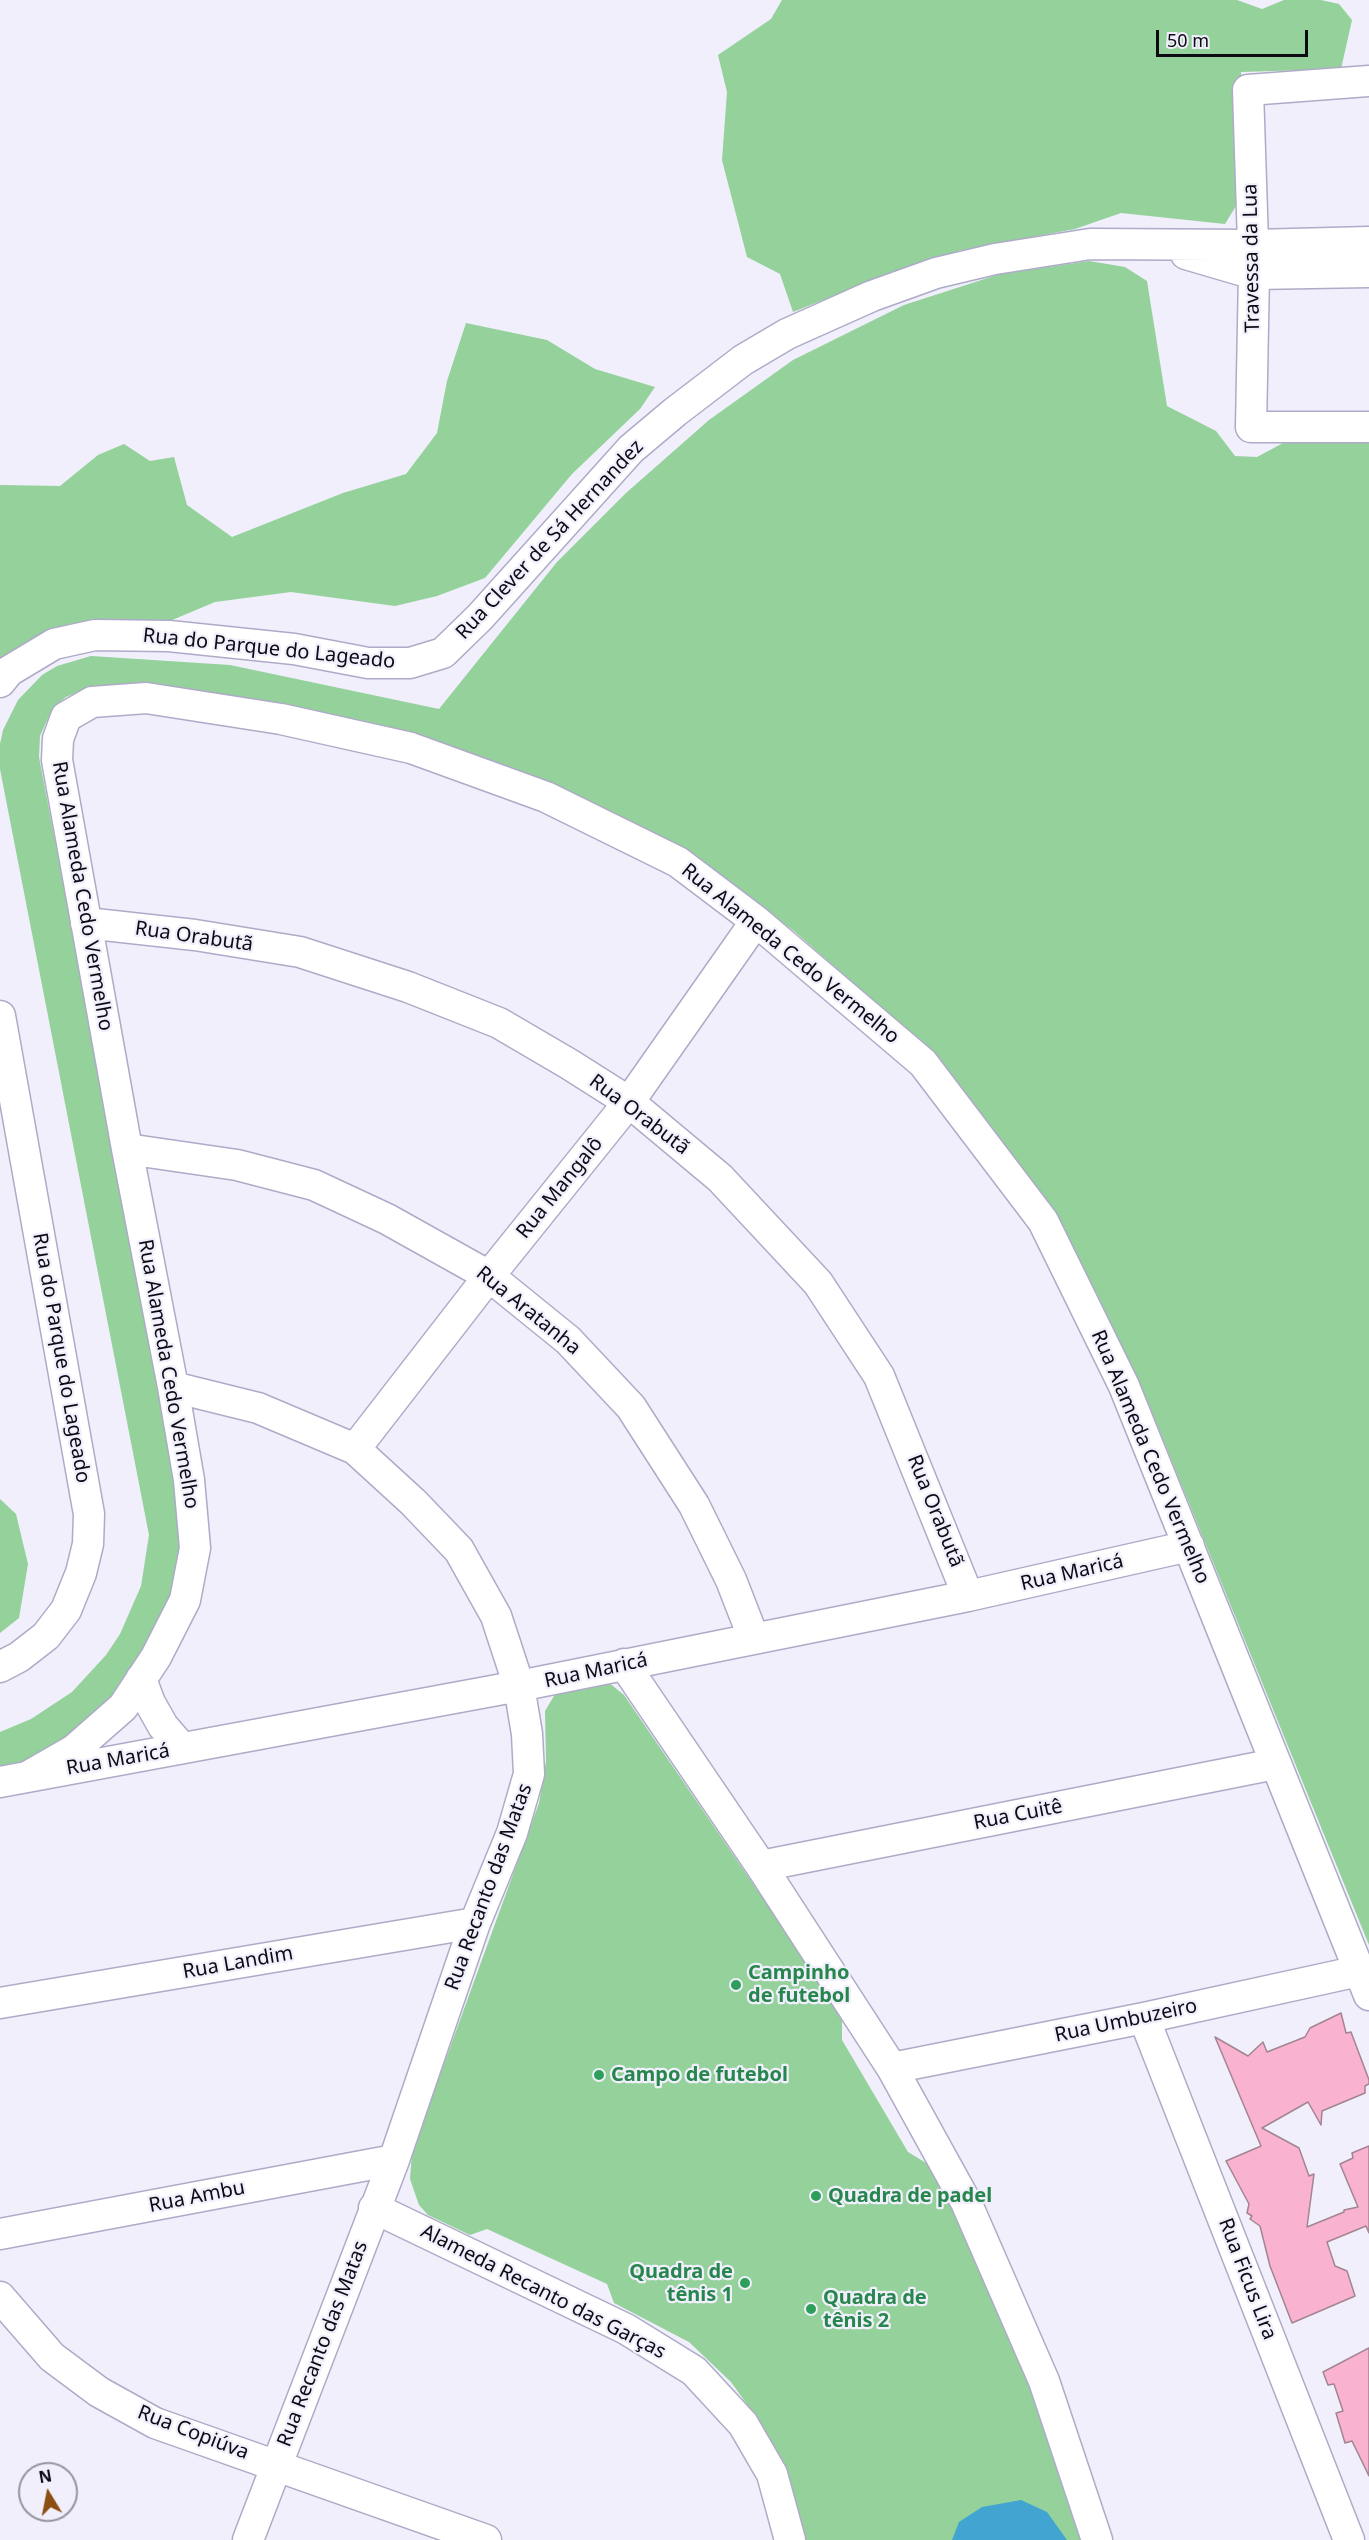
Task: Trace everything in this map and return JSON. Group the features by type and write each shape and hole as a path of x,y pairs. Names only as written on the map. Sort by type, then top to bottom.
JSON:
{"street":[{"name":"Travessa da Lua","path":"1369,81 1248,90 1254,245 1251,427 1369,427"},
{"name":"Rua Clever de Sá Hernandez","path":"443,652 480,617 631,449 675,412 761,349 787,334 872,296 936,273 1045,250 1090,244 1254,245 1369,242"},
{"path":"1152,244 1254,274 1369,272"},
{"name":"Rua do Parque do Lageado","path":"0,682 9,671 54,644 96,635 169,636 294,649 368,663 411,663 443,652"},
{"name":"Rua Alameda Cedo Vermelho","path":"13,1779 74,1750 123,1707 156,1657 185,1600 195,1548 189,1480 173,1387 127,1149 57,760 58,739 66,717 92,702 146,698 281,719 411,747 546,797 678,862 756,921 923,1063 1043,1221 1124,1386 1364,1983"},
{"name":"Rua Mangalô","path":"355,1449 489,1276 629,1102 756,921"},
{"name":"Rua Orabutã","path":"86,923 195,935 300,952 408,987 499,1023 629,1102 720,1178 818,1282 879,1376 968,1596"},
{"name":"Rua do Parque do Lageado","path":"0,1016 89,1514 88,1544 81,1573 66,1610 46,1636 19,1657 0,1667"},
{"name":"Rua Aratanha","path":"127,1149 237,1165 314,1185 387,1219 489,1276 568,1340 631,1407 694,1505 731,1580 754,1639"},
{"name":"Rua Recanto das Matas","path":"173,1387 258,1408 355,1449 413,1502 459,1550 496,1616 519,1686 527,1734 529,1774 512,1833 475,1923 394,2160 248,2540"},
{"name":"Rua Maricá","path":"13,1779 519,1686 968,1596 1188,1546"},
{"path":"624,1664 892,2068 966,2202 1039,2370 1097,2540"},
{"path":"141,1679 150,1703 164,1726 182,1748"},
{"name":"Rua Cuitê","path":"760,1866 1275,1764"},
{"name":"Rua Landim","path":"0,2003 475,1923"},
{"name":"Rua Umbuzeiro","path":"892,2068 1144,2018 1364,1983"},
{"name":"Rua Ficus Lira","path":"1144,2018 1350,2540"},
{"name":"Rua Ambu","path":"0,2234 394,2160"},
{"name":"Alameda Recanto das Garças","path":"374,2208 626,2329 694,2371 743,2424 772,2474 790,2540"},
{"name":"Rua Copiúva","path":"0,2297 52,2357 99,2392 155,2423 486,2540"}],"green space":[{"path":"782,0 1237,0 1262,9 1284,0 1321,0 1339,4 1352,20 1341,69 1241,72 1242,196 1225,224 1121,213 1075,229 958,251 793,312 780,274 747,257 722,160 727,92 718,55 771,19"},
{"path":"1089,261 1125,267 1147,281 1167,406 1216,431 1235,456 1257,457 1285,442 1369,443 1369,1945 1147,1400 1097,1294 1068,1243 907,1034 794,931 713,872 530,776 425,739 269,702 138,685 89,687 66,697 56,705 40,736 39,757 176,1473 182,1531 175,1584 167,1609 115,1698 57,1747 0,1772 0,1732 31,1719 72,1692 106,1655 120,1634 141,1586 149,1535 0,769 0,744 3,730 18,700 42,675 57,666 91,656 230,665 439,709 557,562 626,493 709,420 793,360 904,305 1000,274"},
{"path":"466,323 547,340 595,369 655,387 640,409 572,474 485,578 437,596 395,606 291,592 215,602 165,623 0,674 0,485 60,486 98,455 124,444 150,461 174,457 187,505 232,537 343,493 406,474 437,433 447,381"},
{"path":"0,1499 16,1514 28,1564 19,1618 0,1633"},
{"path":"608,1682 624,1695 842,2014 842,2040 908,2152 931,2166 959,2222 1038,2402 1083,2540 805,2540 790,2482 764,2428 731,2382 689,2342 614,2303 607,2284 487,2229 470,2235 428,2215 419,2205 410,2179 412,2152 539,1803 546,1761 545,1711 557,1691"}],"water":[{"path":"1021,2500 1047,2512 1067,2540 952,2540 959,2522 982,2507"}],"building":[{"path":"1341,2013 1346,2033 1351,2032 1369,2080 1369,2084 1365,2086 1365,2093 1322,2111 1321,2125 1308,2102 1262,2128 1299,2148 1309,2176 1314,2174 1307,2227 1344,2212 1344,2210 1358,2207 1340,2164 1353,2158 1352,2153 1369,2146 1369,2233 1366,2226 1327,2242 1335,2266 1347,2271 1355,2296 1292,2323 1270,2266 1260,2226 1250,2219 1252,2216 1247,2213 1249,2204 1226,2161 1261,2146 1215,2037 1248,2056 1263,2042 1267,2052 1305,2037 1310,2028"},
{"path":"1369,2348 1369,2476 1352,2441 1345,2443 1336,2413 1343,2411 1334,2384 1328,2385 1323,2372"}],"place":[{"name":"Campinho de futebol","path":"736,1985"},
{"name":"Campo de futebol","path":"599,2075"},
{"name":"Quadra de padel","path":"816,2196"},
{"name":"Quadra de tênis 1","path":"745,2283"},
{"name":"Quadra de tênis 2","path":"811,2309"}]}
